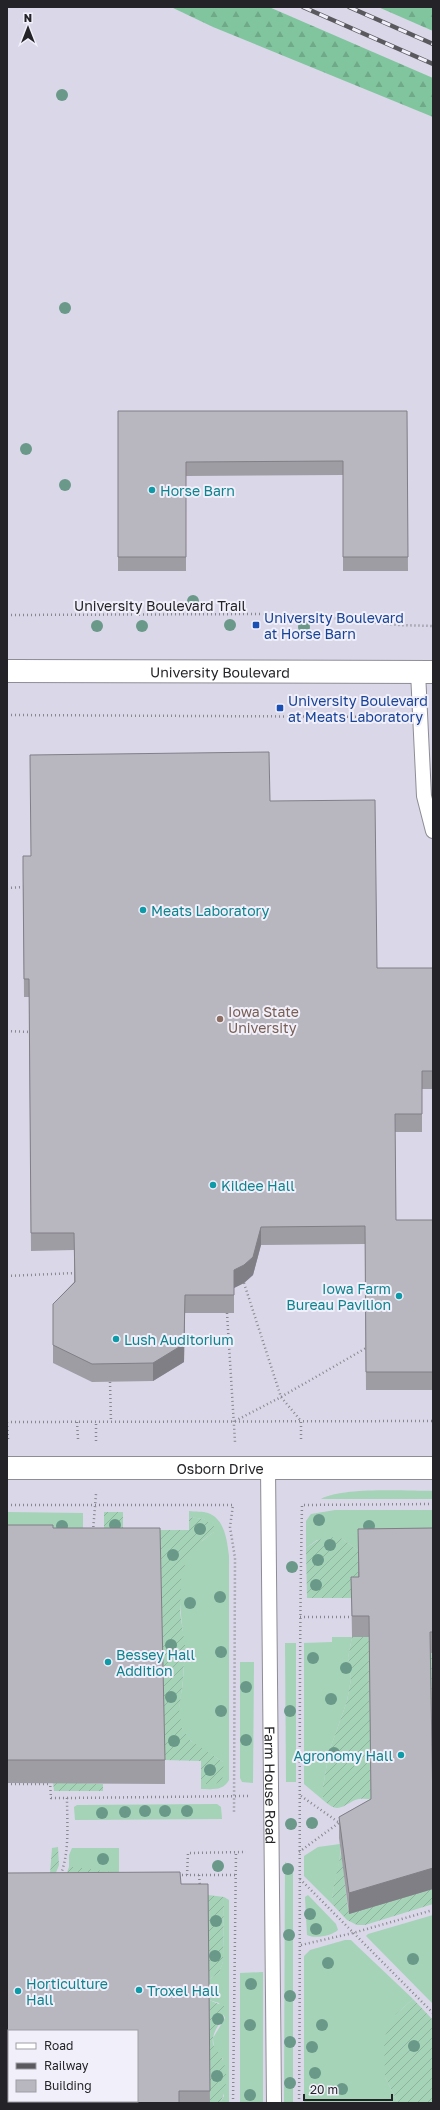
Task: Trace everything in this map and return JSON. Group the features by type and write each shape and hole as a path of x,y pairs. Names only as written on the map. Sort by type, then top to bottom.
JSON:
{"street":[{"name":"University Boulevard","path":"7,671 426,672"},
{"name":"Osborn Drive","path":"7,1468 433,1468"}],"lane":[{"path":"426,672 419,717 424,796 433,830"},
{"name":"Farm House Road","path":"268,1468 274,2103"}],"path":[{"name":"University Boulevard Trail","path":"7,615 262,614 313,616 398,625 433,626"},
{"path":"7,715 419,717"},
{"path":"7,888 23,887"},
{"path":"7,1031 38,1032"},
{"path":"7,1276 74,1273"},
{"path":"244,1283 281,1397 301,1421 301,1450"},
{"path":"227,1312 235,1448"},
{"path":"234,1422 366,1348"},
{"path":"110,1382 111,1422"},
{"path":"8,1439 7,1422 433,1421"},
{"path":"78,1422 78,1439"},
{"path":"96,1422 96,1442"},
{"path":"93,1536 96,1493"},
{"path":"299,2103 301,1945 299,1852 300,1617 302,1505 433,1504"},
{"path":"7,1505 233,1505 230,1526 235,1558 234,1814"},
{"path":"300,1617 352,1617"},
{"path":"7,1784 50,1783 51,1798 248,1796"},
{"path":"300,1796 340,1822 343,1828"},
{"path":"58,1882 64,1868 67,1798"},
{"path":"299,1852 340,1822"},
{"path":"233,2103 236,1852"},
{"path":"187,1875 188,1853 246,1852"},
{"path":"174,1875 236,1875"},
{"path":"200,1875 200,1889"},
{"path":"300,1879 433,2013"},
{"path":"301,1945 353,1933 433,1910"}],"shaded area":[{"name":"Iowa State University","path":"7,7 433,7 433,2103 7,2103"}],"green space":[{"path":"171,7 269,7 433,78 433,117 213,27"},
{"path":"378,7 433,7 433,31"},
{"path":"359,1491 433,1491 433,1499 321,1499 331,1495"},
{"path":"335,1510 433,1510 433,1549 358,1550 341,1538 317,1540 306,1548 306,1521 311,1514"},
{"path":"189,1511 208,1513 218,1520 224,1531 229,1556 229,1780 227,1784 221,1788 214,1789 201,1789 201,1784 215,1784 223,1762 194,1744 189,1739 182,1728 179,1716 184,1657 180,1582 185,1562 190,1553 214,1532 204,1519 189,1517"},
{"path":"7,1512 83,1513 83,1538 7,1538"},
{"path":"104,1512 123,1512 123,1530 189,1530 189,1517 204,1519 216,1528 214,1532 203,1540 186,1561 181,1579 180,1612 185,1645 183,1680 179,1709 182,1728 191,1741 223,1762 224,1774 221,1781 215,1784 201,1784 201,1761 164,1760 104,1551"},
{"path":"330,1537 341,1538 358,1550 359,1598 307,1598 306,1548 318,1540"},
{"path":"430,1633 433,1633 433,1711 431,1711"},
{"path":"332,1637 352,1637 348,1658 351,1679 347,1701 329,1752 323,1787 323,1800 304,1784 304,1643 332,1642"},
{"path":"352,1637 369,1637 371,1799 357,1799 342,1807 335,1808 323,1800 323,1787 329,1752 347,1701 351,1679 348,1658"},
{"path":"285,1643 296,1643 296,1782 286,1782"},
{"path":"240,1662 254,1662 253,1783 242,1782 240,1778"},
{"path":"53,1782 103,1784 103,1791 54,1791"},
{"path":"217,1804 221,1807 222,1819 75,1820 74,1807 77,1805"},
{"path":"340,1844 340,1859 332,1896 332,1904 304,1876 304,1856 318,1847"},
{"path":"58,1847 59,1865 40,1913 50,1874 52,1848"},
{"path":"72,1848 119,1848 119,1873 69,1867 69,1855"},
{"path":"341,1850 348,1909 351,1912 433,1889 433,1904 365,1925 357,1925 347,1920 332,1904 333,1890"},
{"path":"285,1862 293,1867 293,2103 284,2103"},
{"path":"69,1867 75,1867 119,1873 55,1905"},
{"path":"208,1895 224,1897 223,1962 219,1973 209,1979"},
{"path":"308,1895 336,1924 338,1930 323,1936 314,1937 307,1935 305,1897"},
{"path":"224,1897 229,1900 229,2103 220,2103 224,2096 223,2059 214,2049 213,2038 225,2018 219,2003 209,2000 209,1979 219,1973 223,1962"},
{"path":"433,1915 433,2004 366,1936 368,1934"},
{"path":"345,1940 351,1940 413,1999 396,2014 385,2077 398,2103 304,2103 304,1956 310,1950"},
{"path":"263,1972 263,2103 240,2103 240,1973"},
{"path":"413,1999 433,2020 433,2103 398,2103 385,2077 384,2038 396,2014"},
{"path":"209,2000 226,2007 215,2031 213,2042 214,2048 222,2057 226,2071 225,2088 220,2103 210,2103"}],"building":[{"name":"Horse Barn","path":"118,411 407,411 408,557 343,557 343,461 186,462 186,557 118,557"},
{"path":"269,752 270,801 375,800 377,968 433,968 433,1071 422,1071 422,1114 395,1114 396,1220 433,1220 433,1372 366,1372 365,1226 261,1227 253,1257 244,1265 234,1270 234,1295 185,1295 184,1344 153,1363 92,1364 53,1345 53,1304 75,1282 74,1233 31,1233 29,979 24,979 23,869 23,856 31,856 30,755"},
{"name":"Bessey Hall Addition","path":"7,1525 53,1525 53,1528 160,1528 165,1760 7,1760"},
{"name":"Agronomy Hall","path":"433,1528 433,1632 430,1632 433,1868 349,1893 339,1817 371,1799 369,1616 352,1616 351,1577 359,1577 358,1529"},
{"name":"Troxel Hall","path":"180,1872 181,1884 208,1884 210,2091 179,2091 179,2103 71,2103 138,2102 138,2030 8,2030 7,2074 7,1873"}],"railway":[{"path":"303,7 433,64"},
{"path":"349,7 433,44"}],"place":[{"name":"Horse Barn","path":"152,490"},
{"name":"University Boulevard at Horse Barn","path":"256,625"},
{"name":"University Boulevard at Meats Laboratory","path":"280,708"},
{"name":"Meats Laboratory","path":"143,910"},
{"name":"Iowa State University","path":"220,1019"},
{"name":"Kildee Hall","path":"213,1185"},
{"name":"Iowa Farm Bureau Pavilion","path":"399,1296"},
{"name":"Lush Auditorium","path":"116,1339"},
{"name":"Bessey Hall Addition","path":"108,1662"},
{"name":"Agronomy Hall","path":"401,1755"},
{"name":"Troxel Hall","path":"139,1990"},
{"name":"Horticulture Hall","path":"18,1991"}]}
